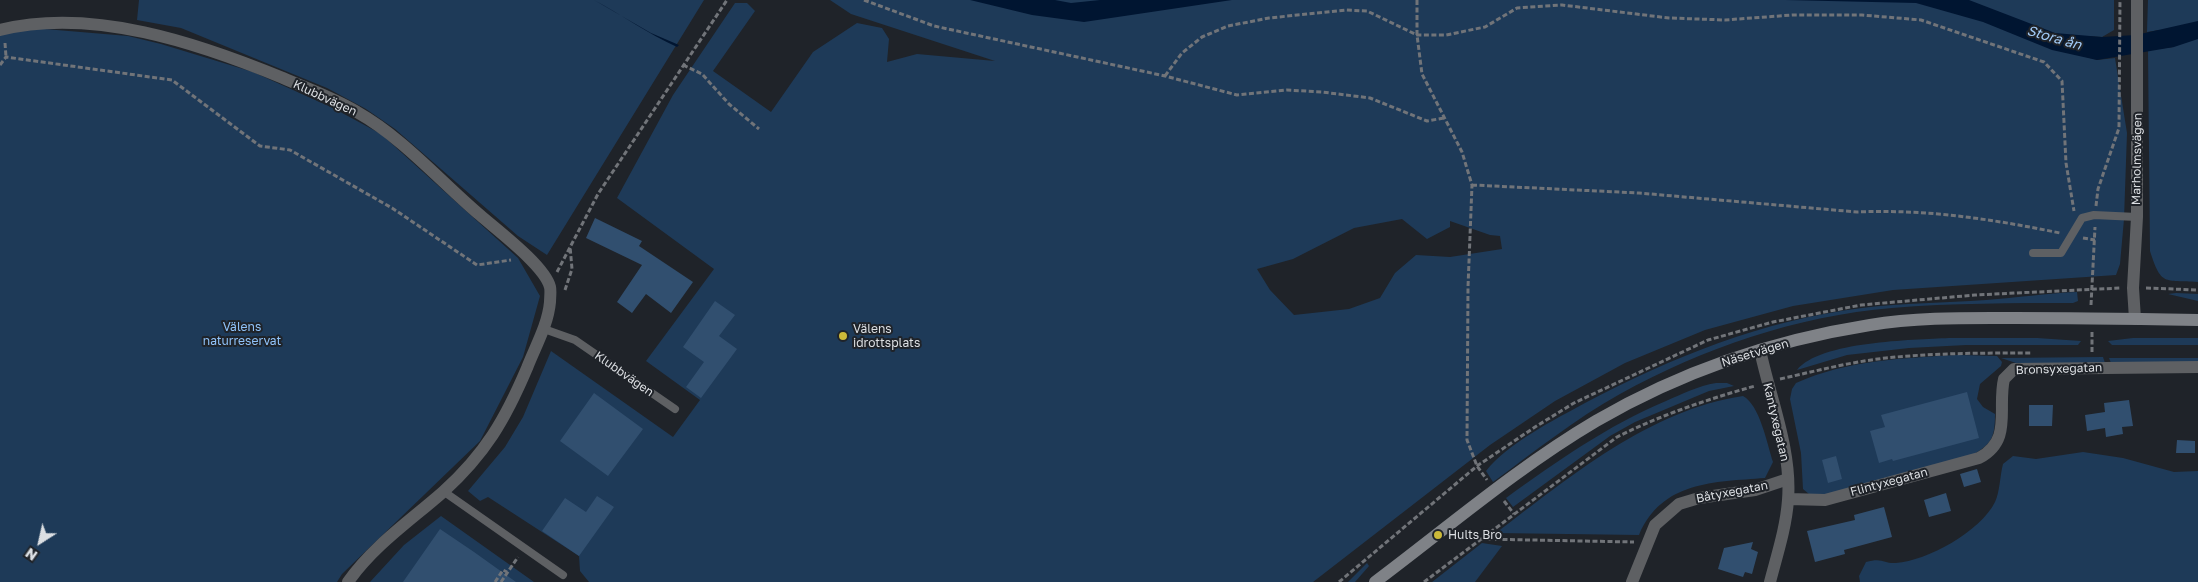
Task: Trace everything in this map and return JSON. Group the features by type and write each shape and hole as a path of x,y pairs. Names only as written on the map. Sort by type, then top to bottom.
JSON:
{"street":[{"name":"Marholmsvägen","path":"2135,319 2133,275 2137,217 2137,0"},
{"name":"Klubbvägen","path":"0,30 15,24 52,22 138,30 192,44 253,66 323,95 357,112 386,131 529,258 550,286"},
{"path":"348,582 391,536 443,491 487,446 498,430 509,410 544,328 550,305 550,286"},
{"name":"Näsetvägen","path":"1375,582 1547,453 1596,421 1685,377 1760,350 1815,335 1872,324 1961,318 2198,320"},
{"name":"Kantyxegatan","path":"1760,350 1780,431 1788,480 1784,531 1770,582"},
{"name":"Bronsyxegatan","path":"1988,453 1994,448 1999,438 2004,378 2014,369 2198,367"},
{"name":"Flintyxegatan","path":"1788,499 1825,500 1979,458 1988,453"},
{"name":"Båtyxegatan","path":"1632,582 1655,526 1679,504 1699,498 1755,490 1788,480"}],"lane":[{"path":"2033,253 2061,253 2070,235 2082,218 2094,215 2137,217"},
{"name":"Klubbvägen","path":"544,328 575,340 675,410"},
{"path":"443,491 563,575"}],"path":[{"path":"550,286 598,194 727,0"},
{"path":"864,0 934,26 1164,76 1237,95 1286,90 1370,98 1427,121 1444,118"},
{"path":"1339,582 1477,466 1467,440 1468,287 1472,185 1462,152 1422,74 1417,35 1417,0"},
{"path":"2120,0 2121,67"},
{"path":"1164,76 1182,53 1202,37 1228,26 1269,18 1346,10 1367,11 1417,35 1446,35 1485,27 1517,8 1562,5 1669,18 1725,20 1792,15 1862,15 1921,20 2044,62 2062,81 2066,163 2077,224"},
{"path":"0,65 6,57 172,80 260,146 290,150 392,208 477,265 529,258"},
{"path":"683,65 702,74 729,104 759,129"},
{"path":"1472,185 1639,193 1857,212 1885,211 1986,218 2095,240"},
{"path":"2083,352 2101,352"},
{"path":"1424,582 1480,538 1617,437 1643,424 1684,408 1767,382 1825,368 1886,358 1968,353 2035,353"},
{"path":"1480,538 1647,542"},
{"path":"500,582 525,548"},
{"path":"495,582 504,570 507,572"}],"green space":[{"path":"139,0 704,0 547,255 518,236 395,129 366,109 327,88 181,28 137,20"},
{"path":"830,0 2114,0 2114,30 2102,37 2085,36 2083,56 2097,60 2115,58 2127,133 2124,219 2120,264 2116,275 1893,290 1793,306 1705,330 1625,363 1555,401 1490,445 1313,582 589,582 580,571 579,556 488,497 480,501 468,491 505,447 523,417 551,351 673,437 700,400 646,361 714,269 617,198 673,95 735,3 747,3 755,11 713,71 771,112 813,52 857,23 882,28 889,39 887,62 917,54 995,61 851,14","holes":["1402,219 1427,239 1450,227 1450,221 1490,235 1500,236 1502,249 1450,257 1416,255 1395,273 1380,298 1349,309 1294,315 1270,290 1257,269 1293,259 1354,228"]},
{"path":"2148,0 2198,0 2198,282 2165,279 2157,270 2150,251 2148,50 2174,47 2159,30 2147,32"},
{"name":"Välens naturreservat","path":"33,28 128,36 161,44 253,72 333,108 381,134 518,258 540,296 523,357 480,441 342,574 337,582 0,582 0,35"},
{"path":"2077,292 2078,301 2073,303 1960,304 1856,312 1821,318 1752,337 1684,362 1620,394 1571,425 1493,482 1486,471 1506,451 1519,442 1585,403 1651,370 1754,331 1790,321 1862,308"},
{"path":"2168,294 2198,294 2198,301"},
{"path":"1949,338 2037,338 2081,341 2078,345 1966,345 1909,348 1847,355 1797,370 1809,360 1825,353 1846,348 1891,341"},
{"path":"2133,338 2198,338 2198,345 2112,345 2108,341"},
{"path":"1958,355 1997,356 2002,362 2001,366 1980,384 1977,399 1983,407 1995,414 1994,430 1990,441 1986,445 1967,458 1825,495 1809,494 1803,489 1801,453 1790,399 1792,389 1796,383 1815,375 1855,365 1896,359"},
{"path":"2103,357 2105,363 2019,364 2001,358"},
{"path":"2109,358 2198,358 2198,363 2111,363"},
{"path":"1716,383 1727,383 1734,386 1709,391 1635,422 1610,436 1513,507 1506,498 1563,458 1623,422 1684,393"},
{"path":"1743,396 1749,401 1758,416 1773,462 1765,478 1709,484 1676,494 1661,504 1649,517 1639,535 1496,533 1582,469 1643,431 1675,415 1708,404"},
{"path":"2083,452 2123,458 2174,472 2198,471 2198,582 1860,582 1859,576 1866,562 1876,560 1892,563 1909,561 1923,557 1966,534 1988,513 1995,502 2003,464 2013,456 2036,459"},
{"path":"441,516 534,582 370,582 404,545"},
{"path":"1482,543 1502,546 1475,582 1432,582"},
{"path":"1367,563 1369,566 1355,582 1348,582"}],"water":[{"path":"970,0 1055,0 1071,3 1100,0 1232,0 1084,22 1032,15"},
{"name":"Stora ån","path":"1785,0 1969,0 2055,33 2102,37 2136,35 2198,21 2198,39 2174,47 2097,60 2052,50 1983,22 1916,3"},
{"path":"620,15 651,33 679,45 677,47 666,42"}],"building":[{"path":"595,218 642,241 639,246 693,282 671,313 646,294 632,313 617,302 642,265 586,238"},
{"path":"715,301 735,315 719,336 737,349 701,398 686,387 704,362 683,347"},
{"path":"1967,392 1979,438 1879,463 1870,431 1885,427 1881,415"},
{"path":"594,393 643,429 608,476 560,441"},
{"path":"2129,400 2133,426 2122,427 2123,434 2106,437 2105,428 2087,431 2085,415 2105,412 2104,403"},
{"path":"2029,405 2053,405 2052,426 2029,426"},
{"path":"2177,440 2195,441 2195,453 2176,453"},
{"path":"1836,456 1842,479 1828,483 1822,460"},
{"path":"1977,469 1981,482 1964,487 1960,474"},
{"path":"1946,493 1951,511 1929,517 1924,500"},
{"path":"597,496 614,507 579,556 542,531 565,498 586,512"},
{"path":"1884,507 1892,537 1844,550 1845,554 1815,562 1807,531 1855,520 1854,515"},
{"path":"440,529 474,552 516,582 403,582"},
{"path":"1753,542 1751,549 1758,552 1752,574 1745,572 1743,577 1718,569 1724,548"}],"place":[{"name":"Välens idrottsplats","path":"843,336"},
{"name":"Hults Bro","path":"1438,535"}]}
